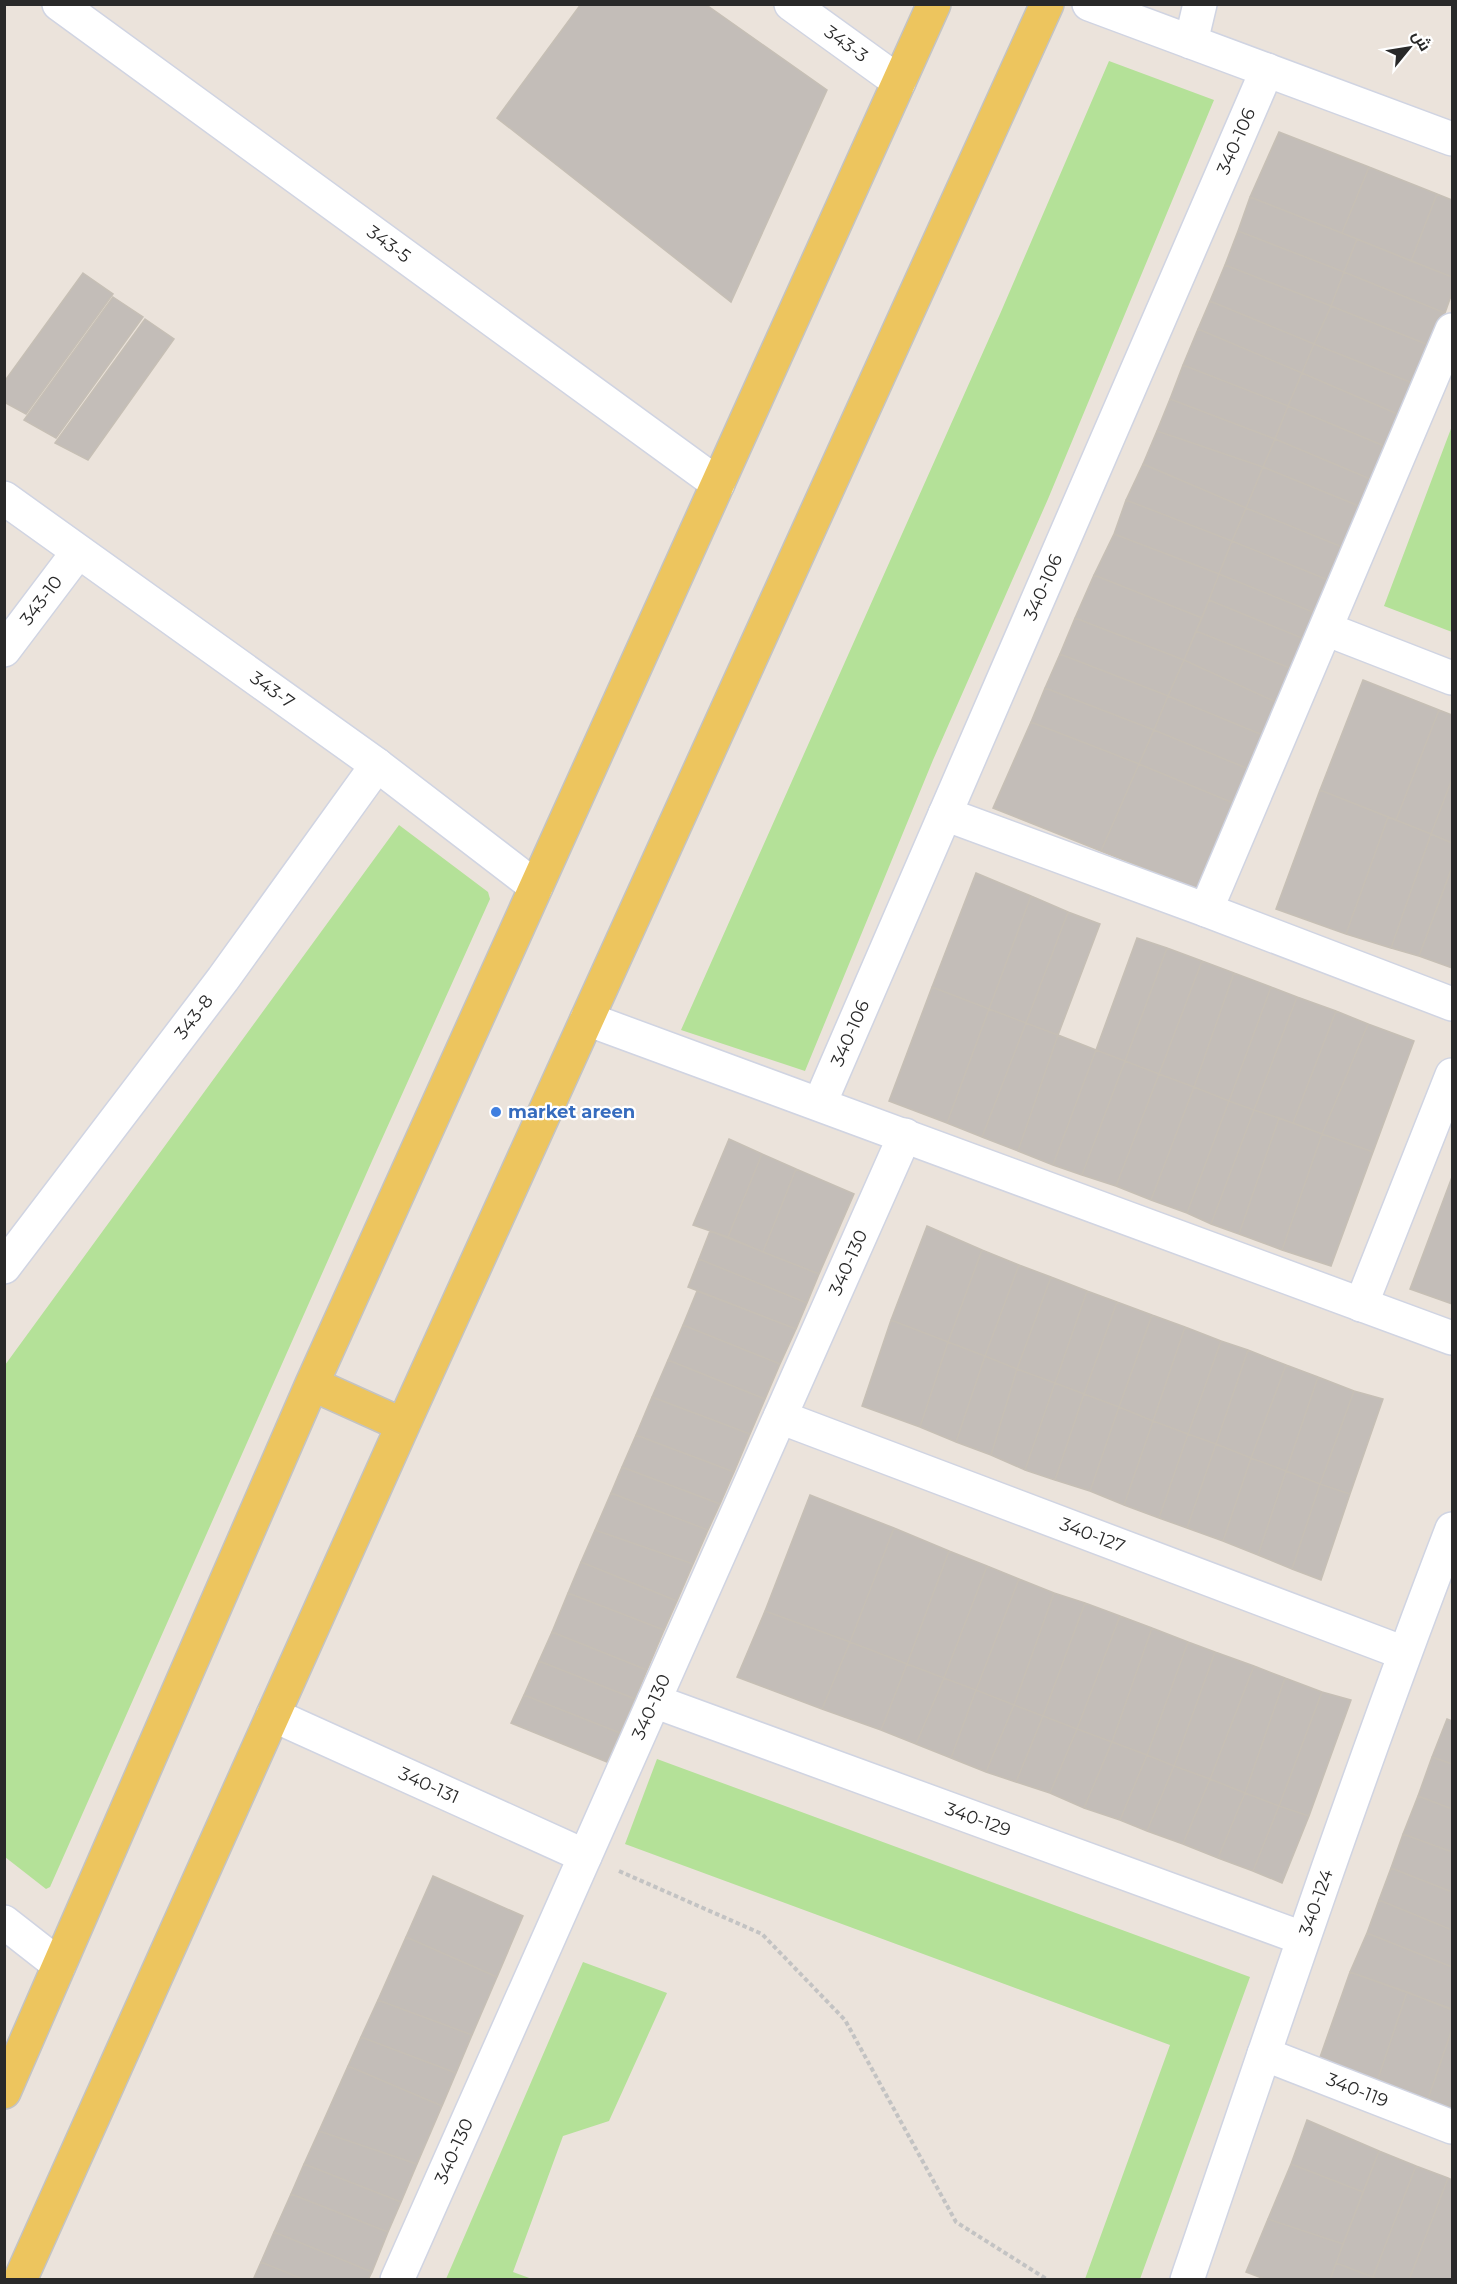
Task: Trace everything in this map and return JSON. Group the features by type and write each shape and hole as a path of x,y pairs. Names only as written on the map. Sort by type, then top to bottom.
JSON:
{"main road":[{"path":"4,2092 312,1384 934,4"},
{"path":"20,2280 403,1425 1047,4"},
{"path":"312,1384 403,1425"}],"street":[{"name":"343-5","path":"59,4 718,484"},
{"name":"343-3","path":"792,4 899,82"},
{"path":"1089,4 1452,138"},
{"path":"1191,42 1200,4"},
{"name":"340-106","path":"820,1103 1267,70"},
{"path":"1206,910 1452,330"},
{"name":"343-7","path":"4,498 377,765 536,887"},
{"name":"343-10","path":"4,650 78,552"},
{"path":"1326,629 1452,678"},
{"name":"343-8","path":"4,1267 223,979 377,765"},
{"path":"945,814 1452,1004"},
{"path":"587,1019 820,1103 1452,1338"},
{"path":"1361,1305 1452,1075"},
{"name":"340-130","path":"397,2280 905,1135"},
{"name":"340-127","path":"780,1417 1404,1653"},
{"name":"340-124","path":"1187,2280 1302,1938 1404,1653 1452,1528"},
{"name":"340-129","path":"654,1701 1302,1938"},
{"name":"340-131","path":"273,1715 585,1857"},
{"path":"4,1922 59,1965"},
{"name":"340-119","path":"1264,2054 1452,2127"}],"path":[{"path":"585,1857 762,1934 845,2020 956,2222 1047,2280"}],"green space":[{"path":"1109,61 1214,100 1048,499 933,760 805,1071 681,1030 1000,314"},
{"path":"1452,426 1452,632 1384,606"},
{"path":"399,825 488,892 490,899 50,1887 46,1889 5,1857 5,1365"},
{"path":"657,1759 1250,1977 1140,2279 1085,2279 1170,2045 625,1844"},
{"path":"583,1962 667,1993 609,2121 563,2136 513,2272 532,2279 446,2279"}],"building":[{"path":"581,4 705,4 827,90 731,302 497,118"},
{"path":"1279,132 1369,167 1342,233 1250,197"},
{"path":"1369,167 1437,194 1411,261 1342,233"},
{"path":"1437,194 1452,200 1452,277 1411,261"},
{"path":"1250,197 1357,239 1344,272 1238,231"},
{"path":"1238,231 1344,272 1331,306 1225,265"},
{"path":"1357,239 1452,277 1452,293 1445,313 1344,272"},
{"path":"1225,265 1331,306 1314,344 1210,301"},
{"path":"1344,272 1445,313 1431,346 1331,306"},
{"path":"83,273 113,294 26,414 4,402 4,382"},
{"path":"113,297 143,317 56,438 24,420"},
{"path":"1210,301 1314,344 1302,373 1198,329"},
{"path":"1331,306 1431,346 1415,384 1314,344"},
{"path":"145,319 174,339 88,460 55,443"},
{"path":"1198,329 1302,373 1288,406 1183,365"},
{"path":"1314,344 1415,384 1402,416 1302,373"},
{"path":"1183,365 1288,406 1275,439 1170,399"},
{"path":"1302,373 1402,416 1389,448 1288,406"},
{"path":"1170,399 1275,439 1263,467 1157,431"},
{"path":"1288,406 1389,448 1375,481 1275,439"},
{"path":"1157,431 1263,467 1246,508 1143,464"},
{"path":"1275,439 1375,481 1364,508 1263,467"},
{"path":"1143,464 1246,508 1232,541 1126,500"},
{"path":"1263,467 1364,508 1347,549 1246,508"},
{"path":"1126,500 1232,541 1219,574 1114,534"},
{"path":"1246,508 1347,549 1333,582 1232,541"},
{"path":"1114,534 1219,574 1202,618 1094,575"},
{"path":"1232,541 1333,582 1320,615 1219,574"},
{"path":"1219,574 1320,615 1309,641 1209,600"},
{"path":"1094,575 1202,618 1184,660 1075,618"},
{"path":"1209,600 1309,641 1295,670 1196,631"},
{"path":"1075,618 1184,660 1168,696 1060,654"},
{"path":"1196,631 1295,670 1278,703 1184,660"},
{"path":"1060,654 1168,696 1154,730 1045,688"},
{"path":"1184,660 1278,703 1265,736 1168,696"},
{"path":"1363,680 1439,710 1396,820 1320,790"},
{"path":"1045,688 1154,730 1139,764 1031,722"},
{"path":"1168,696 1265,736 1251,770 1154,730"},
{"path":"1439,710 1452,715 1452,779 1431,834 1396,820"},
{"path":"1031,722 1139,764 1101,851 993,808"},
{"path":"1154,730 1251,770 1238,805 1139,764"},
{"path":"1139,764 1238,805 1203,891 1101,851"},
{"path":"1452,779 1452,843 1431,834"},
{"path":"1320,790 1388,817 1346,934 1276,909"},
{"path":"1388,817 1431,834 1391,948 1346,934"},
{"path":"1431,834 1452,843 1452,867 1419,956 1391,948"},
{"path":"1452,867 1452,968 1419,956"},
{"path":"976,873 1031,896 989,1009 932,987"},
{"path":"1031,896 1068,912 1026,1023 989,1009"},
{"path":"1068,912 1100,924 1058,1035 1026,1023"},
{"path":"1137,938 1167,948 1125,1061 1096,1050"},
{"path":"1167,948 1202,961 1159,1074 1125,1061"},
{"path":"1202,961 1234,973 1194,1087 1159,1074"},
{"path":"1234,973 1271,987 1229,1101 1194,1087"},
{"path":"932,987 989,1009 947,1123 889,1101"},
{"path":"1271,987 1297,997 1254,1110 1229,1101"},
{"path":"1297,997 1336,1011 1293,1123 1254,1110"},
{"path":"989,1009 1026,1023 982,1137 947,1123"},
{"path":"1336,1011 1368,1024 1322,1134 1293,1123"},
{"path":"1026,1023 1058,1035 1018,1151 982,1137"},
{"path":"1368,1024 1414,1041 1373,1152 1322,1134"},
{"path":"1058,1035 1096,1050 1053,1165 1018,1151"},
{"path":"1096,1050 1125,1061 1082,1175 1053,1165"},
{"path":"1125,1061 1159,1074 1116,1186 1082,1175"},
{"path":"1159,1074 1194,1087 1151,1200 1116,1186"},
{"path":"1194,1087 1229,1101 1187,1213 1151,1200"},
{"path":"1229,1101 1254,1110 1211,1224 1187,1213"},
{"path":"1254,1110 1279,1118 1239,1234 1211,1224"},
{"path":"1279,1118 1322,1134 1282,1250 1239,1234"},
{"path":"1322,1134 1373,1152 1331,1266 1282,1250"},
{"path":"729,1139 762,1154 728,1237 693,1225"},
{"path":"762,1154 796,1169 763,1252 728,1237"},
{"path":"796,1169 854,1194 819,1274 763,1252"},
{"path":"1452,1177 1452,1304 1410,1289"},
{"path":"927,1226 982,1250 948,1342 891,1320"},
{"path":"710,1231 819,1274 807,1303 699,1259"},
{"path":"982,1250 1019,1265 985,1356 948,1342"},
{"path":"699,1259 807,1303 796,1329 688,1287"},
{"path":"1019,1265 1051,1277 1017,1369 985,1356"},
{"path":"1051,1277 1087,1291 1055,1383 1017,1369"},
{"path":"697,1291 796,1329 780,1364 683,1325"},
{"path":"1087,1291 1117,1302 1084,1394 1055,1383"},
{"path":"1117,1302 1152,1315 1119,1407 1084,1394"},
{"path":"1152,1315 1185,1327 1153,1421 1119,1407"},
{"path":"891,1320 948,1342 920,1427 862,1406"},
{"path":"683,1325 780,1364 765,1399 668,1360"},
{"path":"1185,1327 1221,1341 1188,1434 1153,1421"},
{"path":"1221,1341 1248,1350 1216,1444 1188,1434"},
{"path":"948,1342 985,1356 956,1442 920,1427"},
{"path":"1248,1350 1286,1365 1251,1458 1216,1444"},
{"path":"985,1356 1017,1369 991,1455 956,1442"},
{"path":"668,1360 765,1399 750,1434 652,1397"},
{"path":"1286,1365 1318,1377 1286,1471 1251,1458"},
{"path":"1017,1369 1055,1383 1025,1470 991,1455"},
{"path":"1318,1377 1354,1391 1320,1484 1286,1471"},
{"path":"1055,1383 1084,1394 1055,1480 1025,1470"},
{"path":"1354,1391 1383,1399 1350,1494 1320,1484"},
{"path":"1084,1394 1119,1407 1090,1491 1055,1480"},
{"path":"652,1397 750,1434 734,1472 636,1435"},
{"path":"1119,1407 1153,1421 1124,1505 1090,1491"},
{"path":"1153,1421 1188,1434 1159,1518 1124,1505"},
{"path":"1188,1434 1216,1444 1187,1528 1159,1518"},
{"path":"636,1435 734,1472 720,1504 622,1467"},
{"path":"1216,1444 1251,1458 1223,1541 1187,1528"},
{"path":"1251,1458 1286,1471 1258,1555 1223,1541"},
{"path":"622,1467 720,1504 708,1530 611,1493"},
{"path":"1286,1471 1320,1484 1292,1569 1258,1555"},
{"path":"1320,1484 1350,1494 1321,1580 1292,1569"},
{"path":"611,1493 708,1530 693,1564 595,1530"},
{"path":"810,1495 894,1528 850,1642 765,1611"},
{"path":"894,1528 949,1551 907,1664 850,1642"},
{"path":"595,1530 693,1564 677,1601 581,1562"},
{"path":"949,1551 987,1566 944,1678 907,1664"},
{"path":"581,1562 677,1601 664,1630 568,1593"},
{"path":"987,1566 1019,1579 976,1690 944,1678"},
{"path":"1019,1579 1054,1593 1014,1705 976,1690"},
{"path":"568,1593 664,1630 647,1670 552,1632"},
{"path":"1054,1593 1085,1603 1043,1716 1014,1705"},
{"path":"1085,1603 1120,1616 1077,1729 1043,1716"},
{"path":"765,1611 850,1642 822,1709 737,1677"},
{"path":"1120,1616 1152,1628 1112,1742 1077,1729"},
{"path":"1152,1628 1188,1642 1147,1755 1112,1742"},
{"path":"552,1632 647,1670 635,1699 539,1661"},
{"path":"850,1642 907,1664 881,1730 822,1709"},
{"path":"1188,1642 1215,1652 1174,1766 1147,1755"},
{"path":"1215,1652 1254,1666 1210,1779 1174,1766"},
{"path":"539,1661 635,1699 620,1733 524,1695"},
{"path":"907,1664 944,1678 916,1744 881,1730"},
{"path":"1254,1666 1285,1678 1245,1793 1210,1779"},
{"path":"944,1678 976,1690 951,1758 916,1744"},
{"path":"1285,1678 1322,1692 1279,1806 1245,1793"},
{"path":"976,1690 1014,1705 986,1772 951,1758"},
{"path":"1322,1692 1351,1700 1309,1816 1279,1806"},
{"path":"524,1695 620,1733 607,1762 511,1723"},
{"path":"1014,1705 1043,1716 1016,1782 986,1772"},
{"path":"1043,1716 1077,1729 1050,1793 1016,1782"},
{"path":"1447,1719 1452,1721 1452,1764 1432,1757"},
{"path":"1077,1729 1112,1742 1084,1808 1050,1793"},
{"path":"1112,1742 1147,1755 1120,1820 1084,1808"},
{"path":"1147,1755 1174,1766 1147,1831 1120,1820"},
{"path":"1432,1757 1452,1764 1452,1809 1418,1796"},
{"path":"1174,1766 1210,1779 1183,1844 1147,1831"},
{"path":"1210,1779 1245,1793 1218,1858 1183,1844"},
{"path":"1245,1793 1279,1806 1253,1871 1218,1858"},
{"path":"1418,1796 1452,1809 1452,1852 1403,1834"},
{"path":"1279,1806 1309,1816 1282,1883 1253,1871"},
{"path":"1403,1834 1452,1852 1452,1892 1391,1868"},
{"path":"1391,1868 1452,1892 1452,1930 1379,1900"},
{"path":"433,1876 523,1916 497,1977 406,1937"},
{"path":"1379,1900 1452,1930 1452,1967 1367,1933"},
{"path":"1367,1933 1452,1967 1452,2009 1350,1972"},
{"path":"406,1937 497,1977 472,2035 378,2000"},
{"path":"1350,1972 1407,1992 1377,2082 1319,2060"},
{"path":"1407,1992 1452,2010 1452,2029 1427,2102 1377,2082"},
{"path":"378,2000 472,2035 456,2073 361,2037"},
{"path":"1452,2029 1452,2111 1427,2102"},
{"path":"361,2037 456,2073 442,2106 348,2066"},
{"path":"348,2066 442,2106 417,2164 319,2131"},
{"path":"1307,2120 1379,2151 1363,2192 1291,2164"},
{"path":"319,2131 417,2164 401,2202 304,2164"},
{"path":"1379,2151 1416,2166 1373,2277 1336,2263"},
{"path":"304,2164 401,2202 388,2232 291,2194"},
{"path":"1291,2164 1363,2192 1343,2244 1268,2219"},
{"path":"1416,2166 1448,2178 1409,2280 1378,2280 1373,2277"},
{"path":"1448,2178 1452,2180 1452,2280 1409,2280"},
{"path":"291,2194 388,2232 372,2272 274,2232"},
{"path":"1268,2219 1343,2244 1330,2280 1267,2280 1246,2272"},
{"path":"274,2232 372,2272 368,2280 305,2280 261,2262"},
{"path":"261,2262 305,2280 253,2280"},
{"path":"1336,2263 1373,2277 1372,2280 1330,2280"}],"place":[{"name":"market areen","path":"496,1112"}]}
